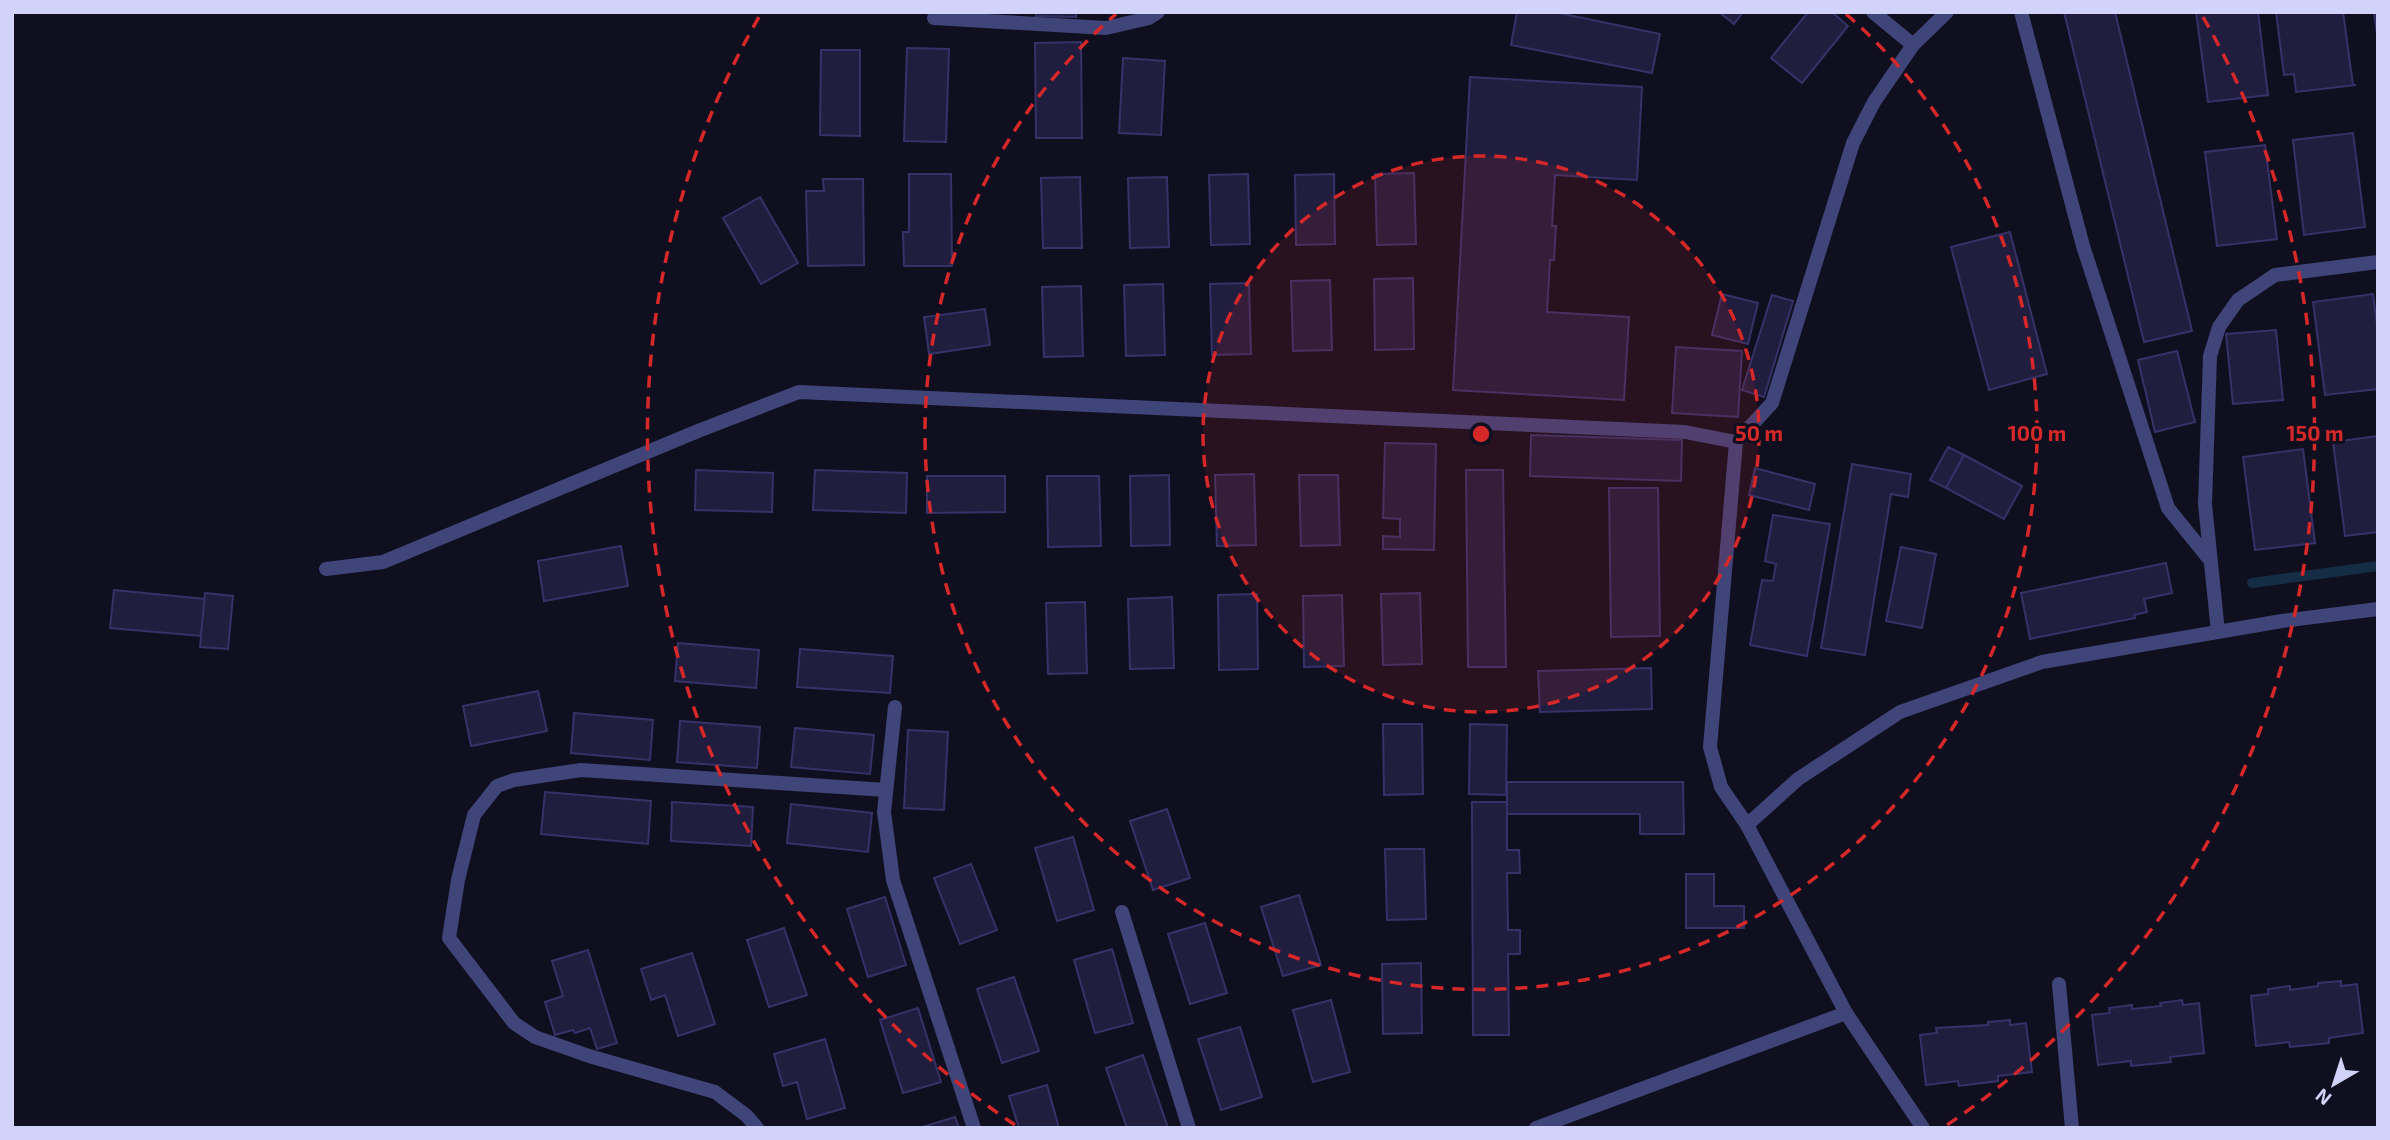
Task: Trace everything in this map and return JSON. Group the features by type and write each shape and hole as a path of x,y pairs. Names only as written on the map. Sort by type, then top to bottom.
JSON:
{"street":[{"path":"934,18 1106,28 1150,18 1158,12"},
{"path":"1872,12 1913,45"},
{"path":"1923,1128 1846,1013 1747,825 1721,786 1710,747 1736,442 1772,403 1853,143 1874,102 1913,45 1947,12"},
{"path":"2021,12 2083,246 2168,508 2210,560"},
{"path":"2218,632 2204,504 2210,356 2219,327 2238,300 2275,275 2378,262"},
{"path":"326,569 383,562 698,431 799,392 1685,432 1736,442"},
{"path":"1747,825 1798,779 1900,712 2042,662 2282,621 2378,609"},
{"path":"895,707 884,812 893,880 974,1128"},
{"path":"757,1128 747,1116 715,1092 589,1056 535,1037 514,1023 449,938 458,880 474,815 497,786 514,780 581,770 886,789"},
{"path":"1122,912 1189,1128"},
{"path":"2059,984 2072,1128"},
{"path":"1535,1128 1846,1013"}],"building":[{"path":"1036,12 1076,12 1076,17 1036,16"},
{"path":"1517,12 1554,12 1660,34 1652,73 1511,45"},
{"path":"1719,12 1743,12 1734,24"},
{"path":"1808,12 1832,12 1848,26 1802,83 1771,58"},
{"path":"2064,12 2115,12 2192,331 2144,342"},
{"path":"2196,12 2258,12 2268,95 2208,102"},
{"path":"2276,12 2343,12 2353,85 2356,85 2296,92 2294,74 2284,75"},
{"path":"2374,12 2378,12 2378,42"},
{"path":"1081,42 1082,138 1036,138 1035,43"},
{"path":"907,48 949,49 946,142 904,141"},
{"path":"821,50 860,50 860,136 820,135"},
{"path":"1123,58 1165,61 1161,135 1119,133"},
{"path":"1470,77 1642,87 1637,180 1555,175 1552,226 1556,226 1554,260 1550,260 1547,312 1629,317 1624,400 1453,390"},
{"path":"2353,133 2365,227 2304,235 2293,140"},
{"path":"2265,145 2277,239 2217,246 2205,152"},
{"path":"1414,173 1416,244 1377,245 1375,174"},
{"path":"909,174 951,174 952,266 904,266 903,232 909,232"},
{"path":"1248,174 1250,244 1211,245 1209,175"},
{"path":"1334,174 1335,244 1296,245 1295,175"},
{"path":"1080,177 1082,248 1043,248 1041,178"},
{"path":"1167,177 1169,247 1130,248 1128,178"},
{"path":"823,179 863,179 864,265 808,266 806,191 824,191"},
{"path":"760,197 798,263 761,284 723,218"},
{"path":"2010,232 2047,374 1989,390 1951,247"},
{"path":"1413,278 1414,349 1375,350 1374,279"},
{"path":"1330,280 1332,350 1293,351 1291,281"},
{"path":"1249,283 1251,354 1212,355 1210,284"},
{"path":"1163,284 1165,355 1126,356 1124,285"},
{"path":"1081,286 1083,356 1044,357 1042,287"},
{"path":"1722,294 1758,303 1748,344 1712,335"},
{"path":"2373,294 2378,332 2378,389 2325,395 2313,302"},
{"path":"1772,295 1793,301 1764,397 1742,390"},
{"path":"985,309 990,345 929,354 924,317"},
{"path":"2276,330 2283,400 2233,404 2226,334"},
{"path":"1676,347 1742,351 1738,417 1672,413"},
{"path":"2177,351 2195,422 2155,432 2138,360"},
{"path":"1531,435 1682,440 1681,481 1530,476"},
{"path":"2378,436 2378,532 2345,536 2333,442"},
{"path":"1385,443 1436,444 1434,550 1383,549 1383,536 1400,537 1400,519 1383,518"},
{"path":"1948,447 1964,455 1946,488 1930,480"},
{"path":"2303,449 2315,543 2255,550 2243,457"},
{"path":"1964,455 2022,486 2004,519 1946,488"},
{"path":"1852,464 1911,474 1908,497 1891,494 1865,655 1821,648"},
{"path":"1755,468 1815,484 1809,510 1749,495"},
{"path":"696,470 773,473 772,512 695,510"},
{"path":"815,470 907,473 906,513 813,510"},
{"path":"1466,470 1503,470 1506,667 1468,667"},
{"path":"1254,474 1256,545 1217,546 1215,475"},
{"path":"1169,475 1170,545 1131,546 1130,476"},
{"path":"1299,475 1338,475 1340,545 1301,546"},
{"path":"927,476 1005,476 1005,512 927,513"},
{"path":"1047,476 1099,476 1101,546 1048,547"},
{"path":"1609,488 1658,488 1660,636 1611,637"},
{"path":"1773,515 1830,524 1807,656 1750,645 1762,580 1773,581 1776,564 1765,561"},
{"path":"621,546 628,586 544,601 538,561"},
{"path":"1901,547 1936,554 1922,628 1886,621"},
{"path":"2166,563 2172,593 2144,599 2147,612 2134,615 2135,618 2030,639 2021,593"},
{"path":"114,590 205,599 201,636 110,628"},
{"path":"205,593 233,596 228,649 200,647"},
{"path":"1420,593 1422,664 1383,665 1381,594"},
{"path":"1257,594 1258,669 1219,670 1218,595"},
{"path":"1342,595 1344,666 1304,667 1303,596"},
{"path":"1172,597 1174,668 1130,669 1128,599"},
{"path":"1085,602 1087,673 1048,674 1046,603"},
{"path":"678,643 759,650 756,688 675,681"},
{"path":"800,649 893,656 890,693 797,687"},
{"path":"1651,668 1652,709 1540,712 1538,671"},
{"path":"538,691 547,731 471,746 463,706"},
{"path":"574,713 653,720 650,760 571,753"},
{"path":"680,721 760,727 757,768 677,762"},
{"path":"1383,724 1422,724 1423,794 1384,795"},
{"path":"1470,724 1507,725 1506,795 1469,794"},
{"path":"795,728 874,735 870,774 791,767"},
{"path":"908,730 948,732 944,810 904,808"},
{"path":"1507,782 1683,782 1684,834 1640,834 1640,814 1507,814"},
{"path":"545,792 651,801 648,844 541,834"},
{"path":"672,802 753,807 751,846 671,841"},
{"path":"1472,802 1507,802 1507,850 1519,850 1520,873 1507,873 1508,930 1520,930 1520,954 1508,954 1509,1035 1473,1035"},
{"path":"791,804 872,813 868,852 787,843"},
{"path":"1167,809 1190,878 1153,890 1130,821"},
{"path":"1073,837 1094,910 1057,921 1035,848"},
{"path":"1385,849 1424,849 1426,919 1387,920"},
{"path":"971,864 997,930 960,944 934,878"},
{"path":"1686,874 1714,874 1714,906 1744,906 1744,928 1686,928"},
{"path":"1299,895 1321,965 1283,976 1261,907"},
{"path":"885,897 906,965 868,977 847,909"},
{"path":"1205,923 1227,993 1190,1004 1168,934"},
{"path":"784,928 807,995 769,1007 747,940"},
{"path":"1112,949 1133,1023 1095,1033 1074,960"},
{"path":"588,950 617,1043 597,1049 590,1028 555,1035 545,1002 563,996 552,961"},
{"path":"692,953 715,1024 678,1036 665,995 651,1000 641,969"},
{"path":"1421,963 1422,1033 1383,1034 1382,964"},
{"path":"1014,977 1039,1051 1002,1063 977,989"},
{"path":"2341,981 2341,986 2357,984 2363,1033 2329,1038 2329,1043 2290,1047 2289,1042 2256,1046 2251,996 2268,994 2268,989 2290,986 2290,990"},
{"path":"1331,1000 1350,1072 1313,1082 1293,1010"},
{"path":"2182,1000 2183,1005 2199,1003 2204,1053 2170,1057 2171,1062 2131,1066 2131,1061 2098,1065 2092,1015 2110,1013 2109,1008 2132,1005 2132,1009 2161,1006 2160,1003"},
{"path":"918,1008 941,1082 903,1093 880,1020"},
{"path":"2010,1020 2010,1025 2026,1023 2032,1072 1998,1076 1998,1081 1959,1086 1958,1081 1926,1085 1920,1035 1937,1033 1936,1028 1988,1025 1988,1022"},
{"path":"1240,1027 1262,1097 1221,1110 1198,1039"},
{"path":"825,1039 845,1108 807,1119 797,1082 783,1086 774,1054"},
{"path":"1143,1055 1168,1128 1127,1128 1106,1068"},
{"path":"1047,1085 1059,1128 1019,1128 1009,1096"},
{"path":"955,1117 959,1128 919,1128"}],"waterway":[{"path":"2252,583 2378,566"}]}
